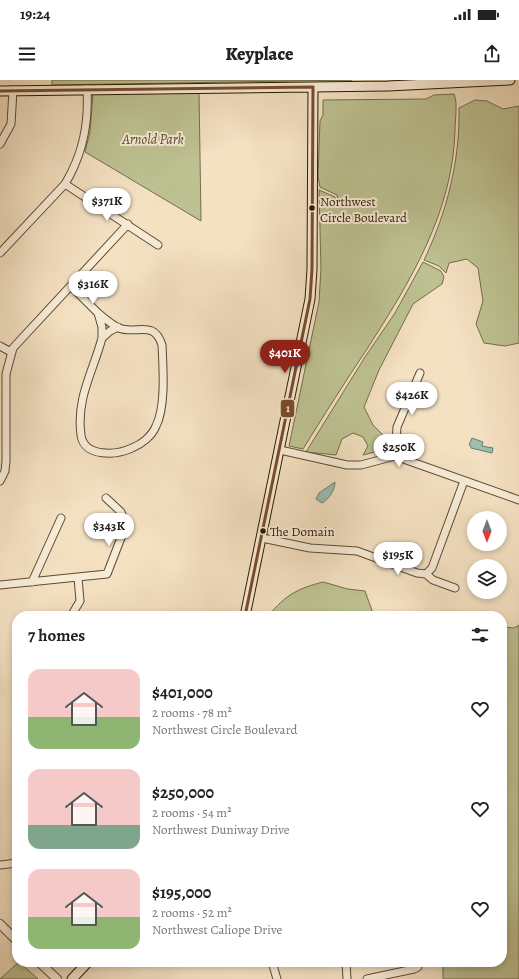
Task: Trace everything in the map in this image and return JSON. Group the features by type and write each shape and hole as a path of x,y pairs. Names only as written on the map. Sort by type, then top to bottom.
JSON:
{"main road":[{"path":"0,90 388,86 510,80"},
{"path":"246,611 311,293 313,87"},
{"path":"72,979 83,967"}],"street":[{"path":"0,253 65,184 76,164 85,138 88,120 87,89"},
{"path":"0,144 11,124 13,90"},
{"path":"65,184 158,245"},
{"path":"0,481 5,471 6,461 6,374 11,352 128,224"},
{"path":"72,287 98,313 118,327 151,330 158,336 162,345 162,407 160,418 157,426 148,437 136,446 126,450 94,451 87,447 81,436 81,401 102,338 102,327 98,313"},
{"path":"102,338 110,331 118,327"},
{"path":"0,346 11,352"},
{"path":"395,456 397,427 420,373"},
{"path":"280,450 347,464 361,465 395,456 519,500"},
{"path":"426,574 432,568 464,481"},
{"path":"0,585 107,574 126,525 121,512 106,498"},
{"path":"32,582 61,518"},
{"path":"262,538 310,548 357,551 418,573 426,574 434,580 455,588"},
{"path":"74,611 80,601 78,578"},
{"path":"0,865 12,864"},
{"path":"0,924 12,936"},
{"path":"44,967 57,979"},
{"path":"274,967 278,979"},
{"path":"346,967 347,979"},
{"path":"367,979 418,967"}],"green space":[{"path":"52,80 352,80 52,85"},
{"name":"Arnold Park","path":"199,92 201,221 85,152 90,132 93,93"},
{"path":"454,94 456,111 452,160 438,218 426,245 399,298 303,449 289,446 319,302 321,268 319,190 335,197 336,205 339,205 337,195 320,187 318,176 320,121 323,115 323,100 426,99 434,95"},
{"path":"475,100 487,101 503,109 519,106 519,343 505,346 484,343 476,324 483,301 478,268 467,259 449,263 446,273 439,266 424,260 439,223 450,186 457,147 459,108"},
{"path":"423,262 441,271 444,277 442,284 413,304 379,370 364,407 373,425 386,438 386,449 363,455 368,446 363,437 353,433 342,439 336,455 306,452 365,357 395,313"},
{"path":"323,582 348,589 365,591 372,611 273,611 286,598 298,590"},
{"path":"519,625 519,979 443,979 443,967 507,967 507,627 514,628"},
{"path":"13,967 25,967 38,979 0,979"}],"water":[{"path":"472,438 483,442 482,446 493,448 492,453 471,448 469,445"},
{"path":"335,482 333,491 327,499 322,503 316,499 319,493"}],"transit line":[{"name":"1","path":"0,91 313,87 312,269 310,299 246,611"}],"place":[{"name":"Northwest Circle Boulevard","path":"312,208"},
{"name":"The Domain","path":"263,531"}]}
